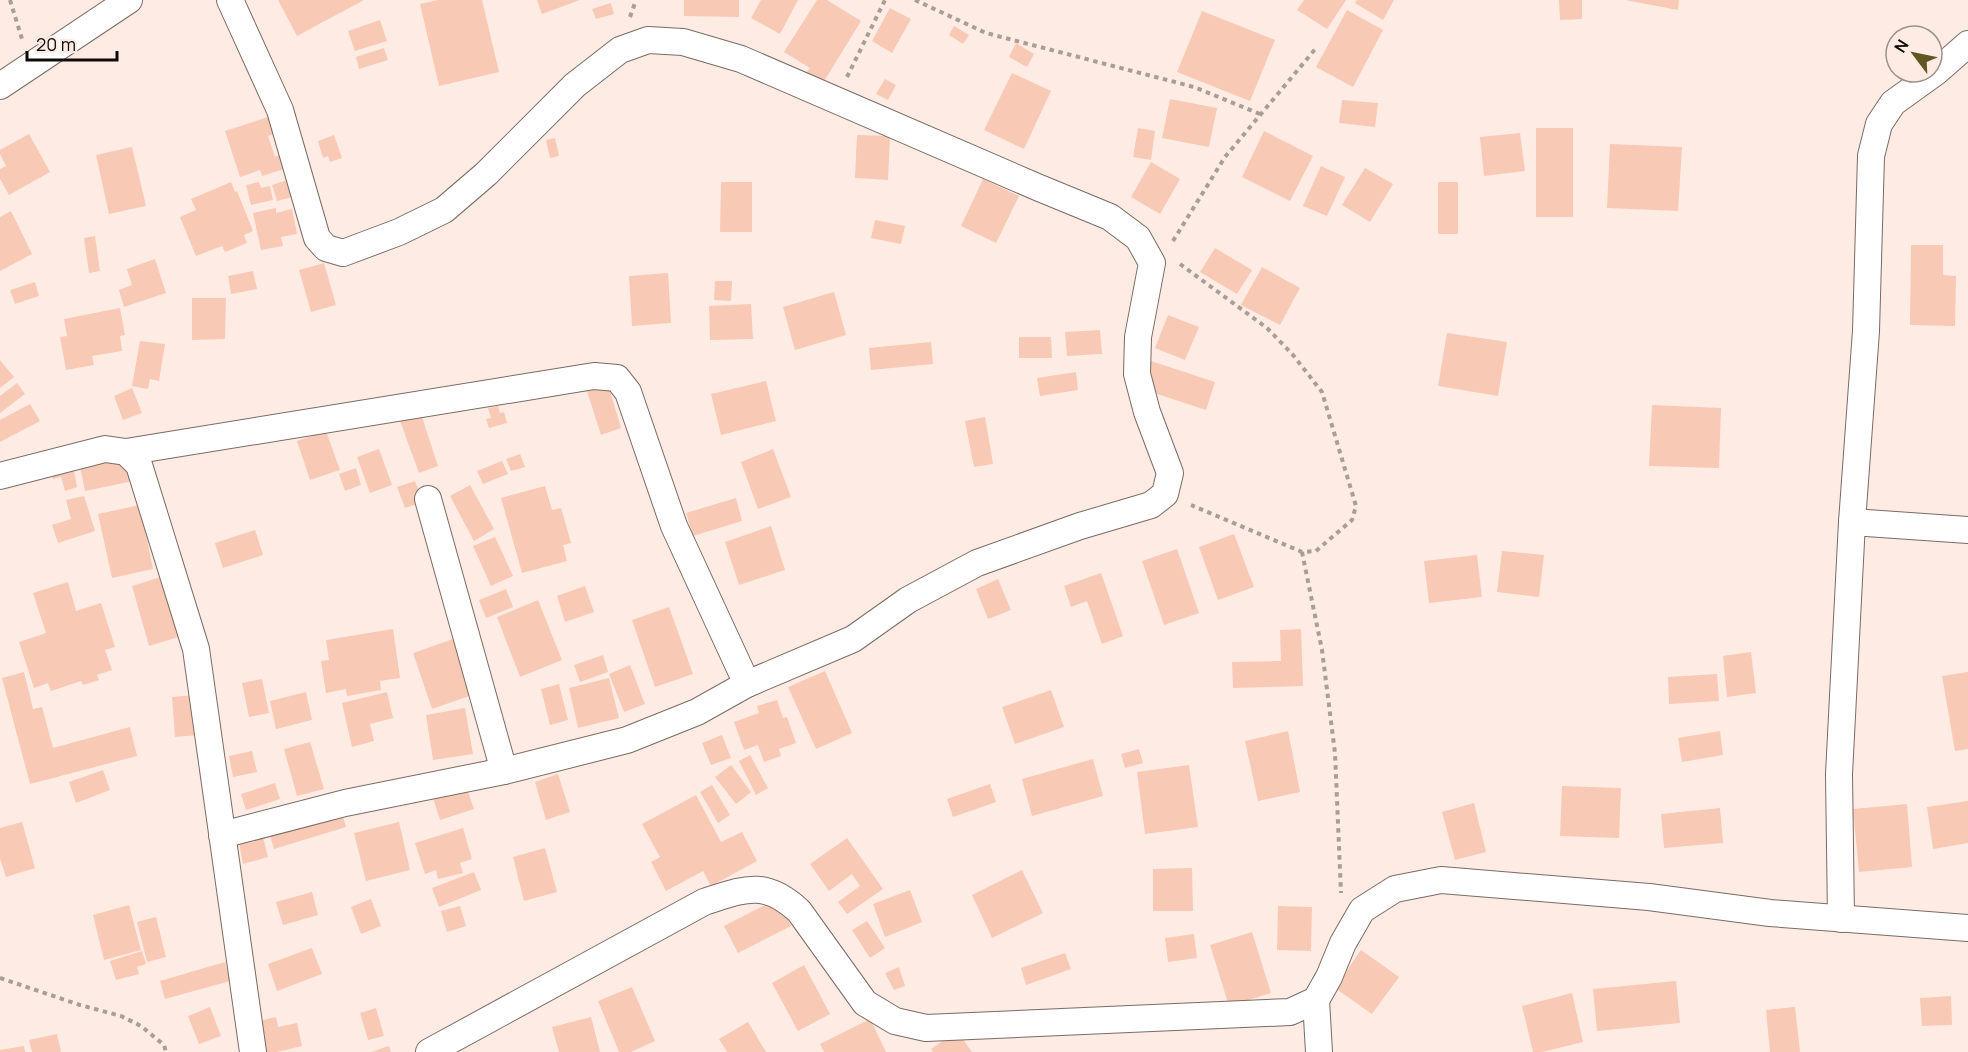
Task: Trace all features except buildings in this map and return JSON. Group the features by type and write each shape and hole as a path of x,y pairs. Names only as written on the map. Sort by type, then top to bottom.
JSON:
{"street":[{"path":"0,86 129,0"},
{"path":"222,834 345,803 504,771 627,740 697,712 747,684 853,639 908,600 977,563 1080,526 1150,505 1165,494 1170,473 1147,412 1137,374 1138,336 1158,258 1138,238 1110,217 741,58 683,42 648,40 621,50 575,85 486,174 444,210 343,253 326,248 317,238 280,110 230,0"},
{"path":"1841,919 1839,774 1851,522 1866,330 1871,156 1880,124 1893,103 1936,72 1968,44"},
{"path":"0,476 105,449 126,452 594,376 617,378 628,392 674,526 747,684"},
{"path":"126,452 139,465 196,649 253,1052"},
{"path":"428,499 504,771"},
{"path":"1851,522 1968,530"},
{"path":"1319,1052 1316,1000 1329,977 1343,943 1362,910 1395,889 1441,880 1649,897 1770,913 1968,928"},
{"path":"429,1052 704,902 751,889 763,889 775,893 799,911 865,1002 895,1021 926,1028 1290,1012 1316,1000"}],"path":[{"path":"10,0 30,67"},
{"path":"836,99 885,0"},
{"path":"915,0 986,33 1194,87 1260,114"},
{"path":"1165,494 1302,552 1316,551 1352,520 1356,506 1322,392 1293,355 1267,328 1158,258 1225,157 1317,47"},
{"path":"1302,552 1322,650 1335,753 1343,943"},
{"path":"0,978 121,1016 141,1026 164,1045 166,1052"}]}
